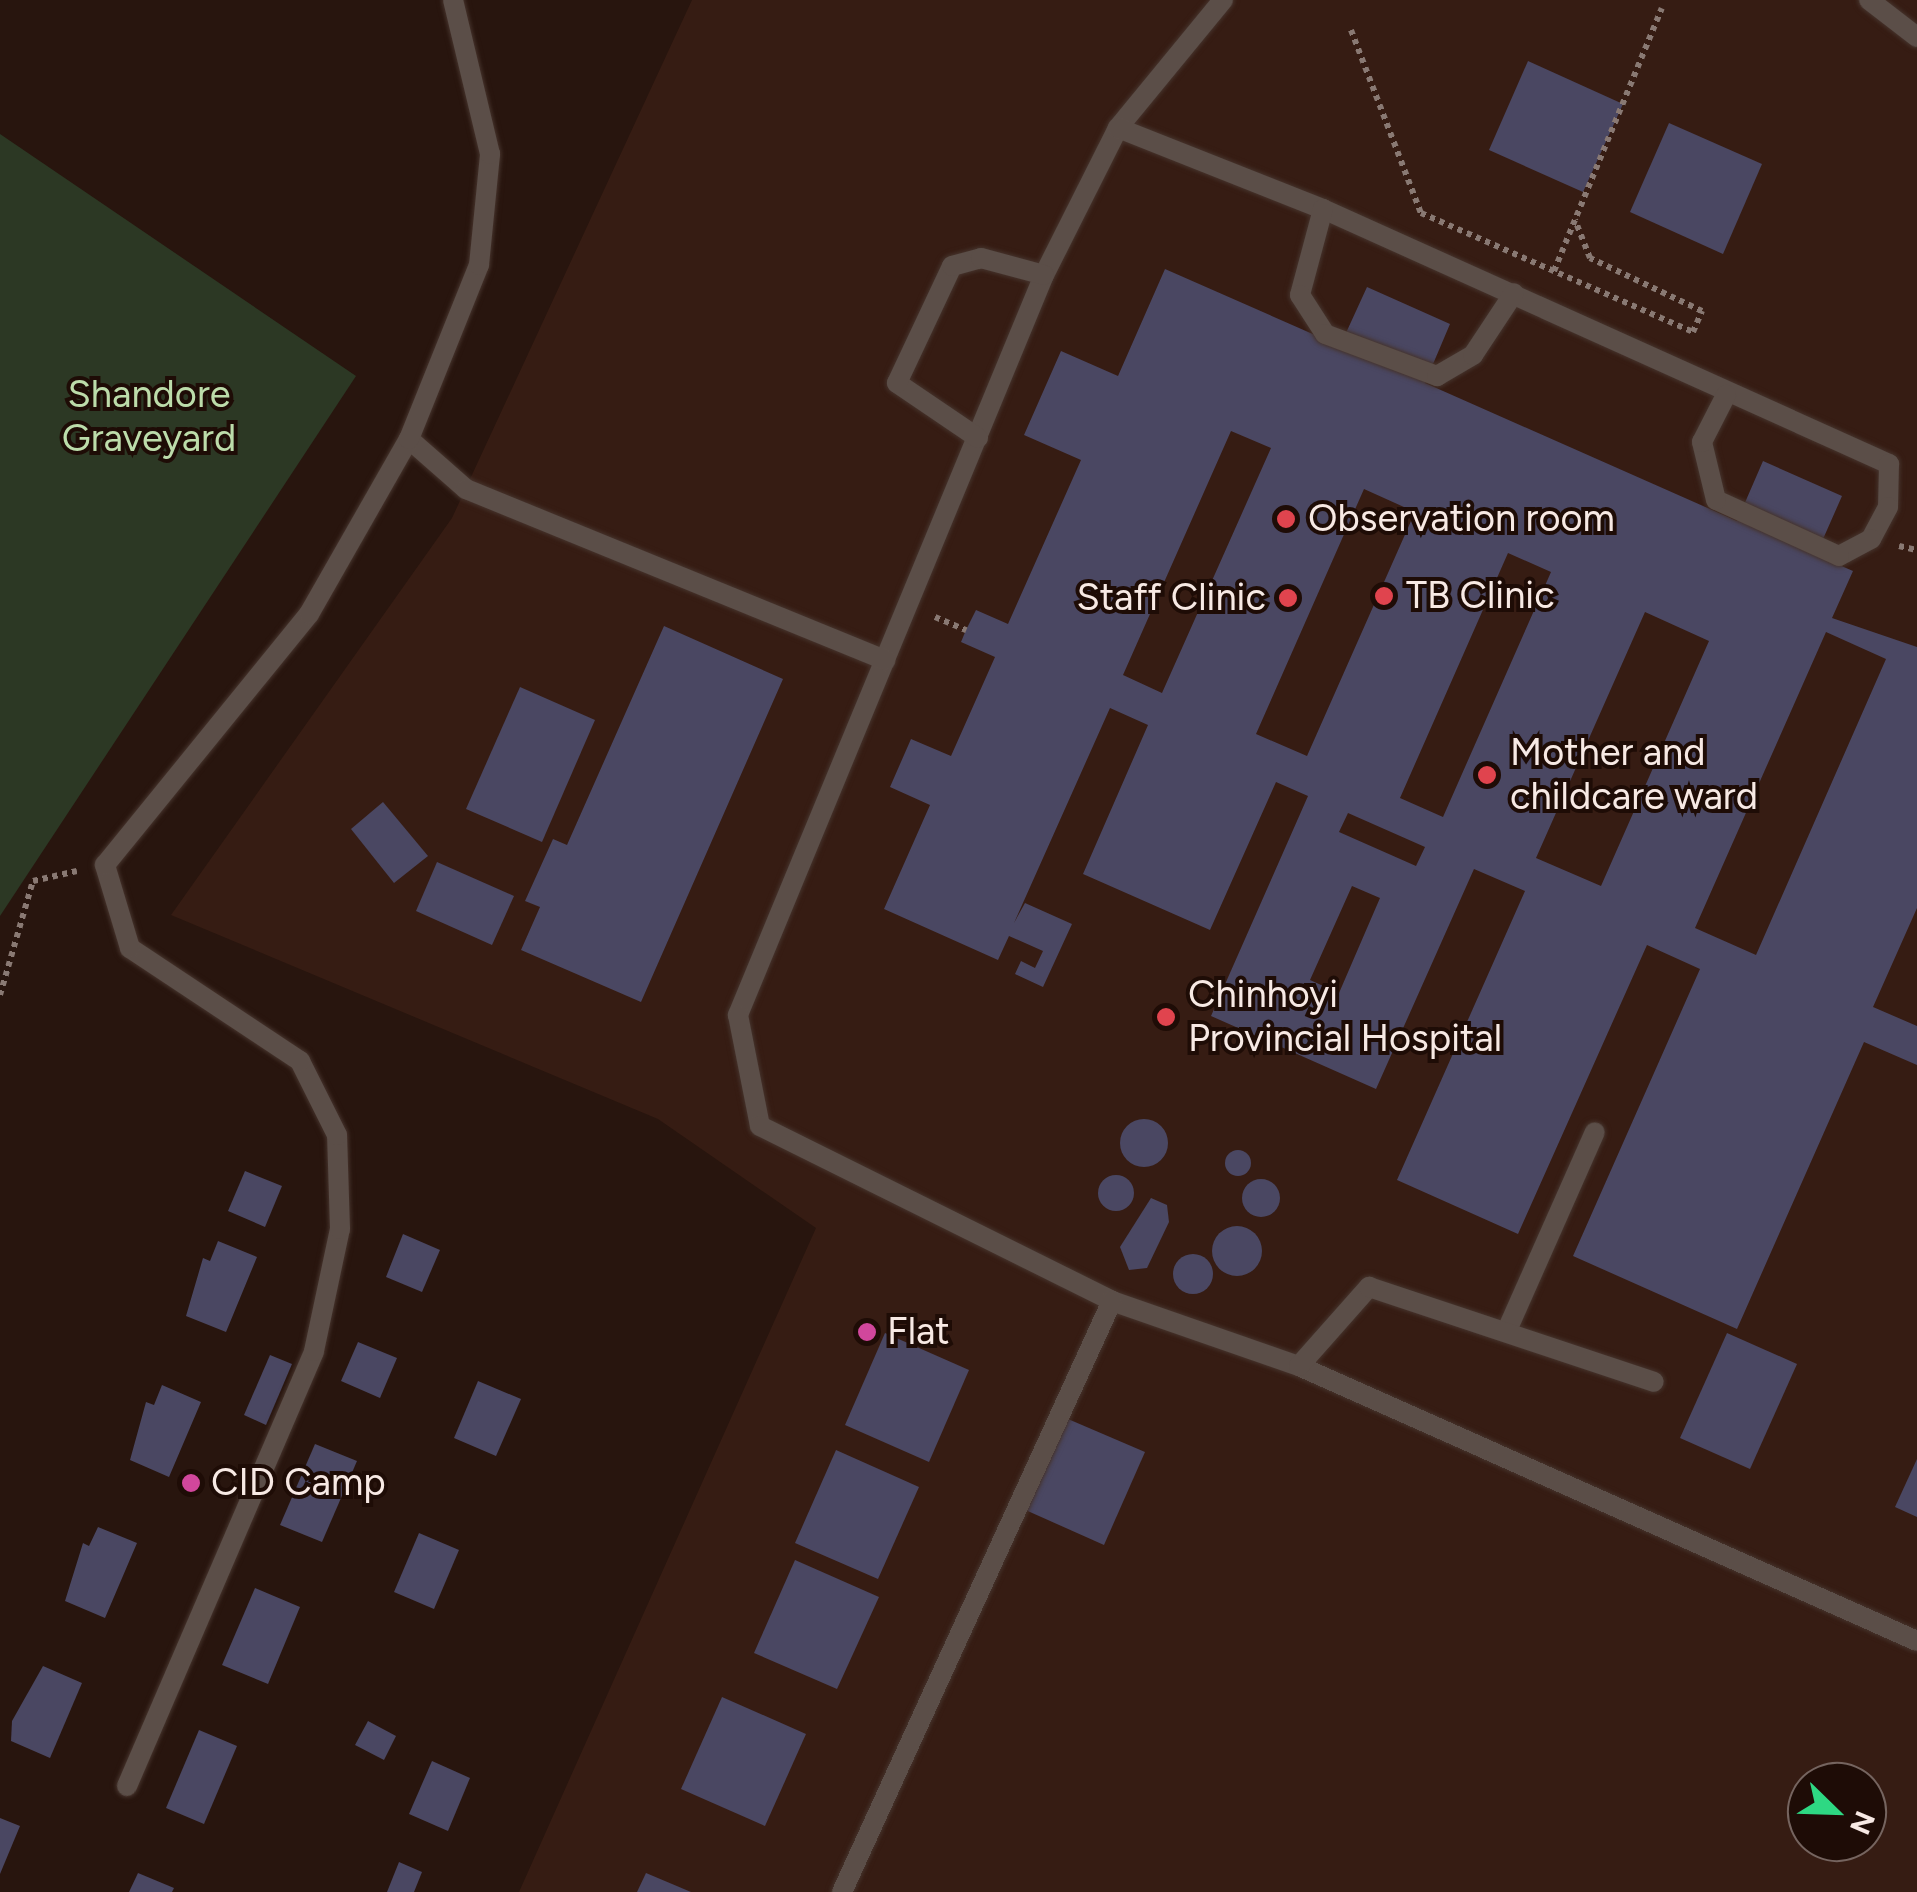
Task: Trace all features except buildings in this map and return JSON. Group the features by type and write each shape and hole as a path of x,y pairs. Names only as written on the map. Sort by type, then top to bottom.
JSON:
{"lane":[{"path":"127,1786 314,1351 340,1229 337,1135 300,1061 130,948 105,865 309,614 409,439 478,265 490,154 453,0"},
{"path":"1223,0 1118,128 1044,275 738,1015 760,1126 1112,1300 1299,1366 1917,1641"},
{"path":"1869,0 1917,37"},
{"path":"1118,128 1323,208 1514,292 1726,395 1889,464 1888,507 1871,539 1840,556 1716,500 1702,442 1726,395"},
{"path":"1323,208 1300,294 1325,334 1437,376 1472,355 1514,292"},
{"path":"978,438 898,383 952,266 982,258 1044,275"},
{"path":"409,439 466,489 886,660"},
{"path":"1508,1328 1595,1132"},
{"path":"1299,1366 1369,1288 1508,1328 1654,1382"},
{"path":"842,1892 1112,1300"}],"path":[{"path":"1554,270 1662,8"},
{"path":"1351,30 1421,213 1694,332 1702,311 1590,258 1575,220"},
{"path":"0,995 33,882 105,865"}],"shaded area":[{"name":"Chinhoyi Provincial Hospital","path":"692,0 1917,0 1917,1892 519,1892 816,1228 658,1119 171,915 452,518"}],"green space":[{"name":"Shandore Graveyard","path":"0,134 356,376 0,916"}],"place":[{"name":"Observation room","path":"1286,519"},
{"name":"TB Clinic","path":"1384,596"},
{"name":"Staff Clinic","path":"1288,598"},
{"name":"Mother and childcare ward","path":"1487,775"},
{"name":"Chinhoyi Provincial Hospital","path":"1166,1017"},
{"name":"Flat","path":"867,1332"},
{"name":"CID Camp","path":"191,1483"}]}
